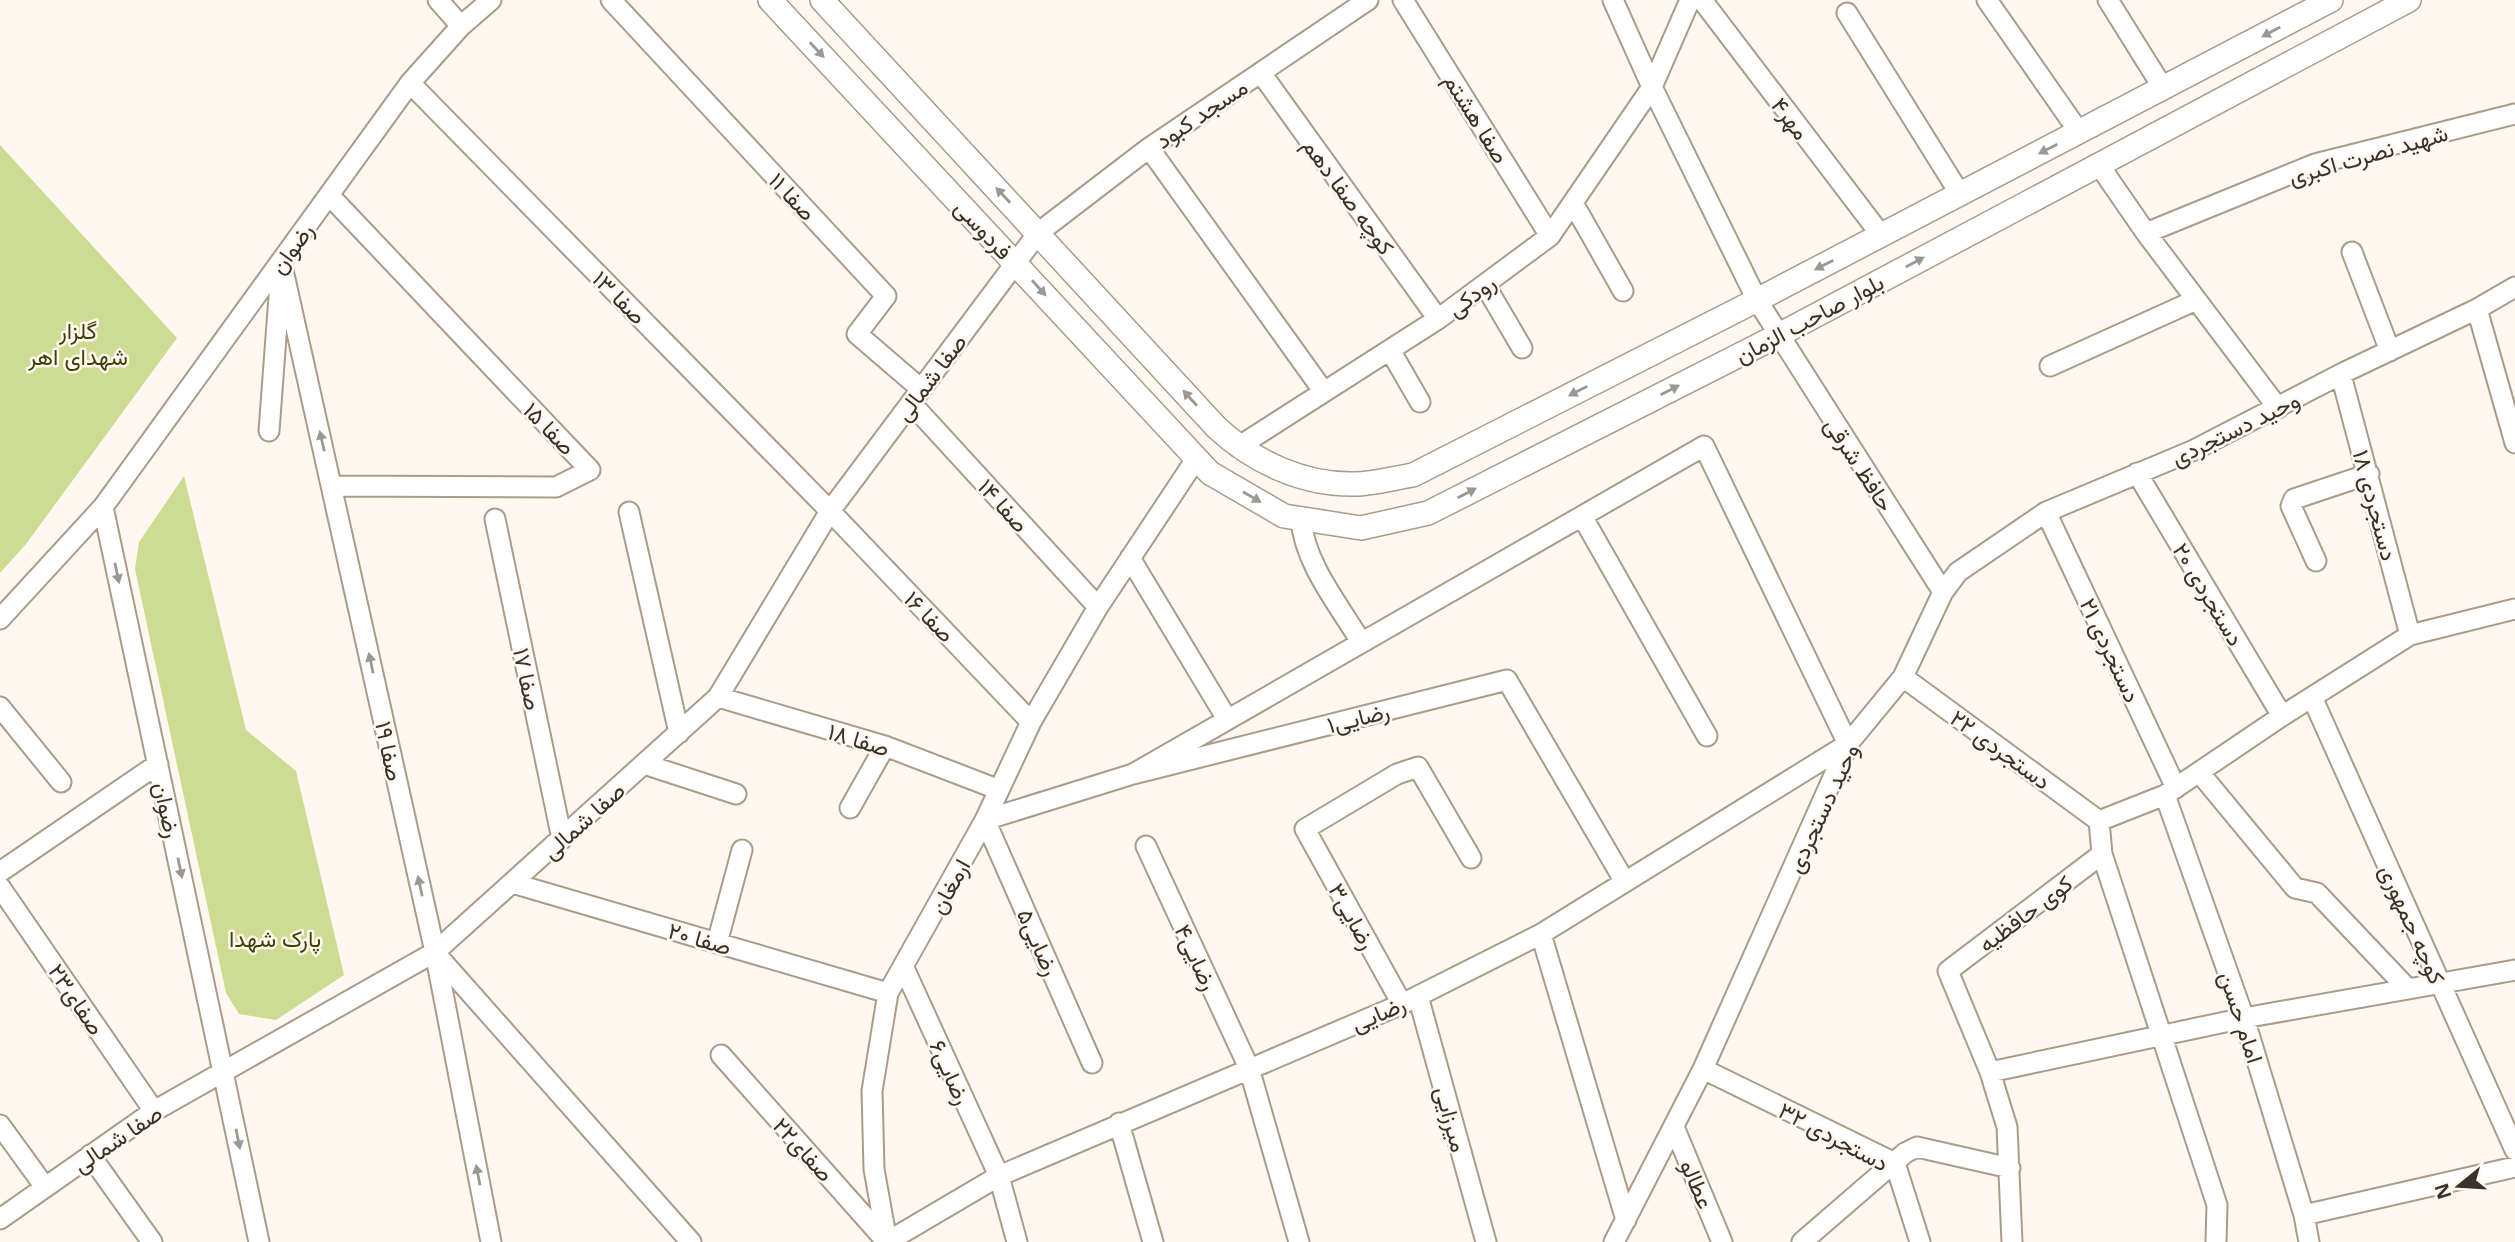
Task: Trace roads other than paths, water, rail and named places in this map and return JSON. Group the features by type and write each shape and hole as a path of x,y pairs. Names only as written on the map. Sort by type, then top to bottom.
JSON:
{"main road":[{"name":"فردوسی","path":"770,0 1196,459"},
{"name":"فردوسی","path":"822,0 1217,428 1238,447"},
{"name":"بلوار صاحب الزمان","path":"1238,447 1297,477 1354,484 1413,475 1757,300 2332,0"},
{"name":"بلوار صاحب الزمان","path":"1196,459 1210,473 1284,516 1361,528 1428,513 1777,336 2409,0"}],"street":[{"path":"438,0 461,26"},
{"name":"رضوان","path":"0,619 103,507 410,83 461,26 491,0"},
{"name":"صفا ۱۱","path":"611,0 886,296 857,334 916,396"},
{"name":"مسجد کبود","path":"1016,263 1038,233 1149,148 1368,0"},
{"name":"صفا هشتم","path":"1403,0 1550,236"},
{"path":"1613,0 1652,87 1757,300"},
{"name":"رودکی","path":"1238,447 1438,319 1550,236 1652,87 1690,0"},
{"name":"مهر۴","path":"1702,0 1881,235"},
{"path":"1987,0 2079,132"},
{"path":"2108,0 2163,88"},
{"path":"1847,13 1960,194"},
{"name":"کوچه صفا دهم","path":"1261,72 1438,319"},
{"name":"صفا ۱۳","path":"410,83 830,511"},
{"name":"شهید نصرت اکبری","path":"2146,233 2315,164 2515,114"},
{"path":"1149,148 1324,392"},
{"path":"2099,165 2146,233 2278,408"},
{"name":"صفا ۱۵","path":"329,195 590,470 556,488 331,486"},
{"path":"1573,203 1623,291"},
{"path":"2352,252 2390,351"},
{"path":"269,431 281,261"},
{"name":"صفا ۱۹","path":"281,261 435,952 491,1242"},
{"name":"صفا شمالی","path":"0,1219 154,1111 435,952 718,697 830,511 1016,263"},
{"path":"1485,285 1522,348"},
{"name":"وحید دستجردی","path":"1614,1242 1703,1069 1849,744 1903,677 1942,592 1958,572 2046,512 2194,450 2477,309 2515,287"},
{"name":"حافظ شرقی","path":"1757,300 1777,336 1942,592"},
{"path":"2050,366 2196,300"},
{"path":"2477,309 2515,443"},
{"path":"1390,350 1420,402"},
{"name":"دستجردی ۱۸","path":"2341,375 2410,635"},
{"name":"صفا ۱۴","path":"916,396 1098,607"},
{"path":"1133,774 1704,446 1849,744"},
{"name":"ارمغان","path":"887,1242 874,1169 872,1091 888,993 985,820 997,789 1031,722 1098,607 1196,459"},
{"name":"دستجردی ۲۰","path":"2137,473 2282,716"},
{"path":"2316,561 2292,502 2369,474"},
{"name":"رضوان","path":"103,507 259,1242"},
{"name":"صفا ۱۶","path":"830,511 1031,722"},
{"path":"629,512 679,733"},
{"name":"دستجردی ۲۱","path":"2046,512 2170,791"},
{"path":"1581,516 1707,736"},
{"name":"صفا ۱۷","path":"495,519 562,839"},
{"path":"1301,519 1302,536 1314,562 1361,642"},
{"path":"1130,558 1227,719"},
{"path":"2216,1242 2217,1205 2102,854 2099,821 2170,791 2410,635 2515,609"},
{"name":"دستجردی ۲۲","path":"1903,677 2099,821"},
{"name":"رضایی۱","path":"985,820 1133,774 1507,680 1625,883"},
{"name":"صفا ۱۸","path":"718,697 885,746 997,789"},
{"name":"کوچه جمهوری","path":"2312,697 2515,1150"},
{"path":"0,707 61,782"},
{"name":"رضایی","path":"887,1242 999,1176 1410,1000 1541,934 1849,744"},
{"path":"850,808 885,746"},
{"path":"0,872 158,764"},
{"path":"645,764 736,794"},
{"name":"رضایی۳","path":"1410,1000 1305,829 1397,774 1418,766 1471,858"},
{"path":"2199,772 2295,888 2317,893 2407,988"},
{"name":"امام حسن","path":"2170,791 2244,1017 2304,1215 2309,1242"},
{"name":"رضایی۵","path":"985,820 1093,1063"},
{"name":"رضایی۴","path":"1146,846 1249,1068 1299,1242"},
{"path":"717,943 742,850"},
{"name":"کوی حافظیه","path":"1990,1072 1948,971 2102,854"},
{"name":"صفا ۲۰","path":"512,883 888,993"},
{"name":"صفای۲۳","path":"0,887 154,1111"},
{"path":"1541,934 1626,1220"},
{"path":"435,952 691,1242"},
{"name":"رضایی۶","path":"904,968 999,1176 1017,1242"},
{"path":"2012,1242 2007,1127 1990,1072 2244,1017 2515,970"},
{"name":"میرزایی","path":"1410,1000 1486,1242"},
{"name":"صفای۲۲","path":"721,1055 887,1242"},
{"name":"دستجردی ۳۲","path":"1703,1069 1895,1163 1920,1242"},
{"path":"1119,1123 1153,1242"},
{"path":"0,1125 45,1187"},
{"name":"عطالو","path":"1674,1127 1722,1242"},
{"path":"1802,1242 1905,1153 1917,1147 2010,1168"},
{"path":"90,1156 152,1242"},
{"path":"2304,1215 2515,1167"}],"park label":[{"name":"گلزار شهدای اهر","path":"78,343"},
{"name":"پارک شهدا","path":"275,938"}]}
